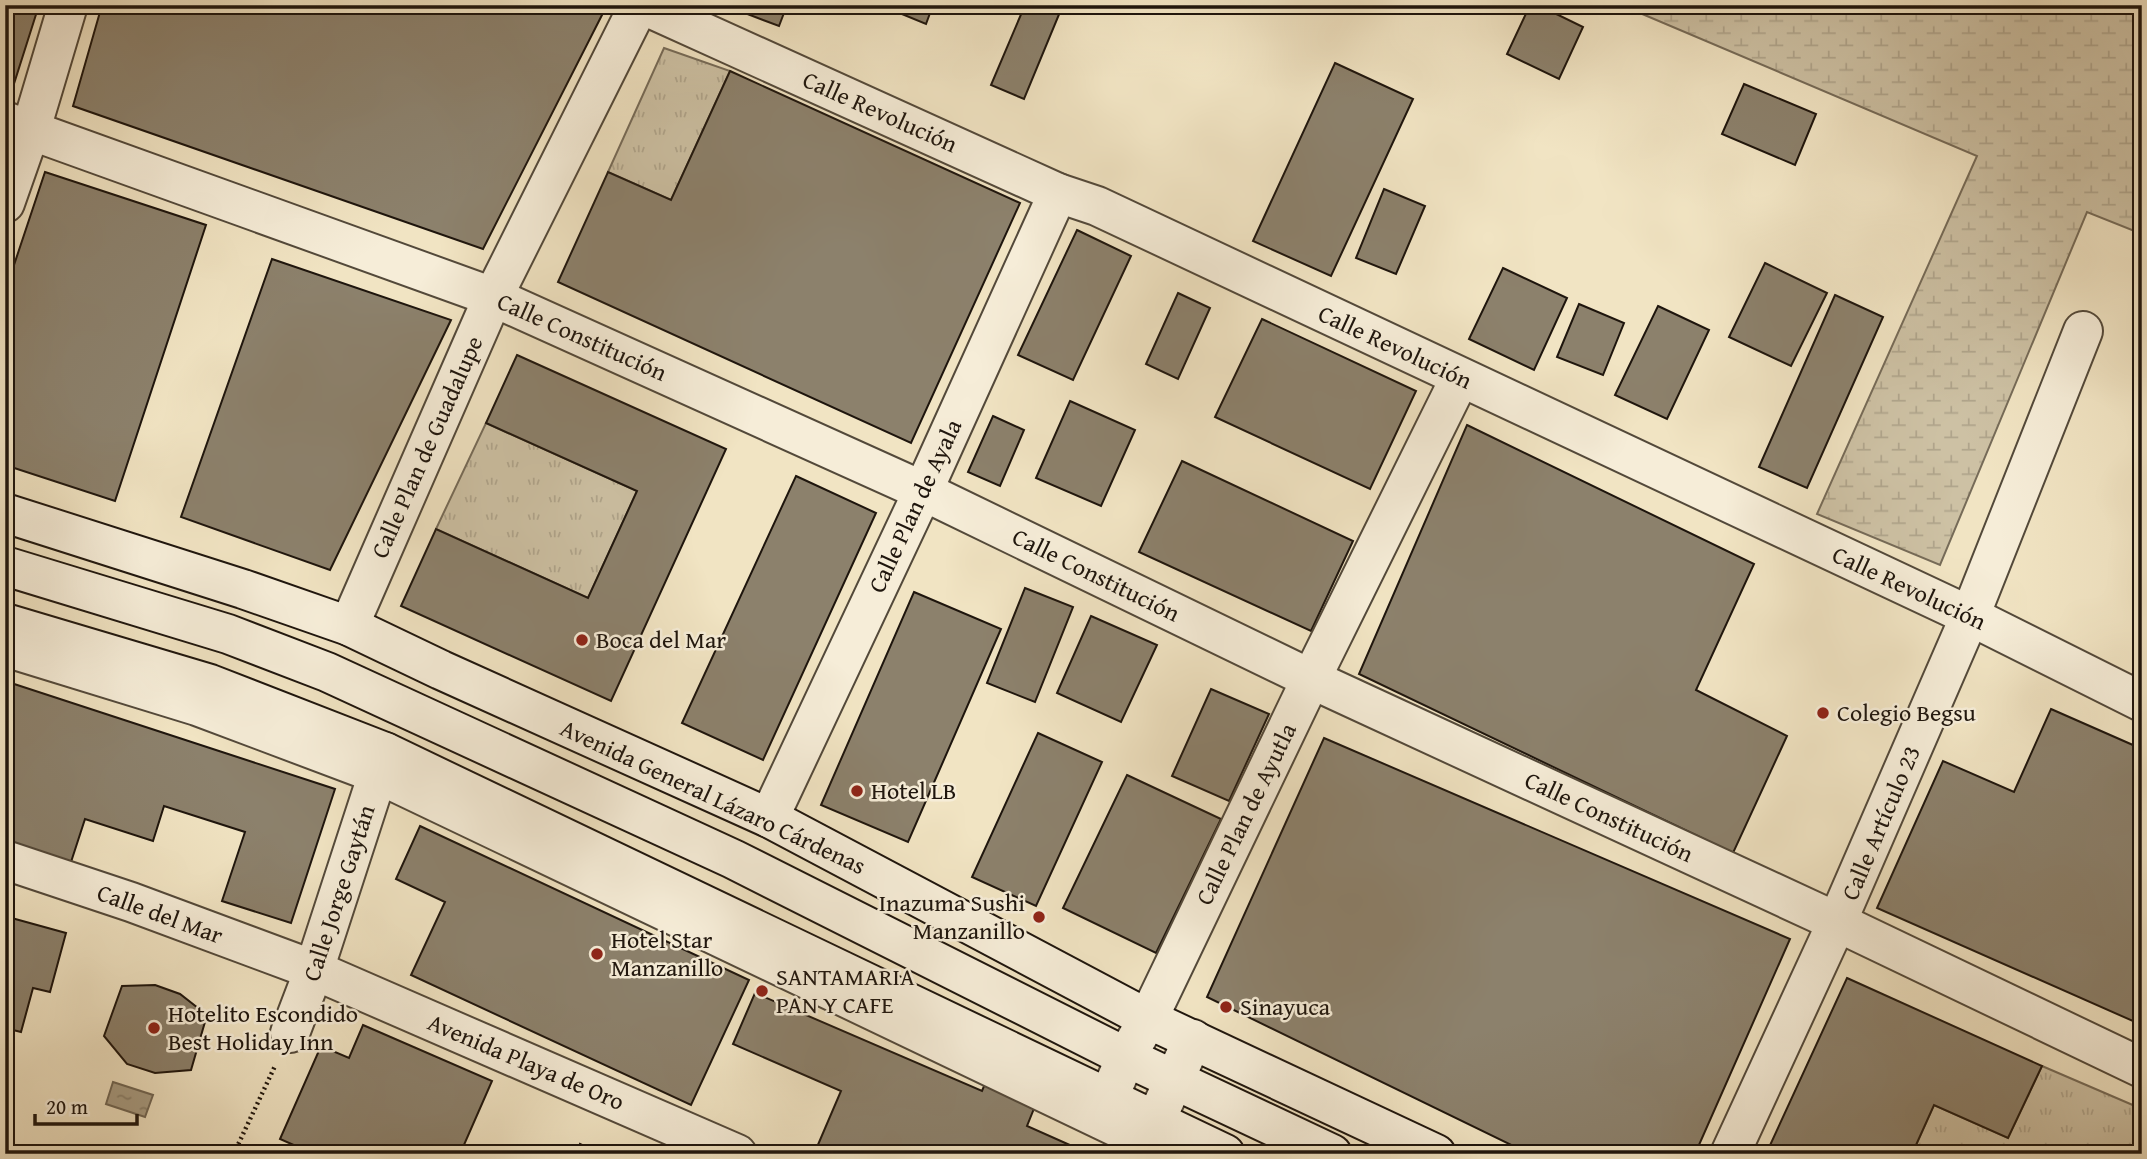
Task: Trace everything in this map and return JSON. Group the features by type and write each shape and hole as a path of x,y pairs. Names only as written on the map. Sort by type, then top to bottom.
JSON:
{"street":[{"path":"5,203 18,125 68,5"},
{"name":"Calle Revolución","path":"641,5 1058,193 1097,206 1970,616 2142,702"},
{"name":"Calle Plan de Guadalupe","path":"349,626 493,297 641,5"},
{"name":"Calle Constitución","path":"18,125 493,297 923,491 1311,680 1837,922 2142,1068"},
{"name":"Calle Plan de Ayala","path":"768,818 923,491 1058,193"},
{"name":"Calle Artículo 23","path":"1730,1154 1837,922 1970,616 2083,331"},
{"name":"Calle Plan de Ayutla","path":"1108,1099 1126,1057 1148,1019 1460,378"},
{"name":"Avenida General Lázaro Cárdenas","path":"5,513 349,626 768,818 1148,1019 1436,1154"},
{"name":"Avenida General Lázaro Cárdenas","path":"5,566 228,634 327,672 733,859 1126,1057 1332,1154"},
{"path":"5,623 210,684 1108,1099 1153,1142"},
{"path":"5,647 381,763 1153,1142 1225,1154"},
{"name":"Calle Jorge Gaytán","path":"290,1033 314,970 381,763"},
{"name":"Calle del Mar","path":"5,860 131,902 314,970"},
{"name":"Avenida Playa de Oro","path":"314,970 737,1154"},
{"path":"1153,1142 1175,1079 1193,1039"}],"path":[{"path":"236,1149 290,1033"}],"green space":[{"path":"1621,5 2142,5 2142,234 2087,212 1940,565 1817,514 1977,156"},
{"path":"664,48 730,71 671,200 608,172"},
{"path":"486,423 637,491 588,598 436,529"},
{"path":"2042,1066 2142,1109 2142,1154 1912,1154 1934,1105 2008,1138"}],"water":[{"path":"113,1082 153,1095 145,1117 106,1104"}],"building":[{"path":"5,5 39,5 12,90 5,88"},
{"path":"102,5 579,5 603,13 483,249 73,106"},
{"path":"745,5 787,5 779,26 742,12"},
{"path":"823,5 847,5 844,13"},
{"path":"880,5 933,5 926,24"},
{"path":"1025,5 1043,5 1060,12 1024,99 991,85"},
{"path":"1530,5 1538,5 1583,27 1559,79 1507,54"},
{"path":"1335,63 1413,99 1331,276 1253,241"},
{"path":"730,71 1020,203 911,443 558,282 608,172 671,200"},
{"path":"1744,84 1816,114 1795,165 1722,134"},
{"path":"45,172 206,225 115,501 5,465 5,292"},
{"path":"1384,189 1425,206 1396,274 1356,258"},
{"path":"1077,230 1131,256 1073,380 1018,355"},
{"path":"272,259 451,320 330,570 181,517"},
{"path":"1765,263 1827,293 1791,366 1729,337"},
{"path":"1503,268 1567,298 1534,370 1469,339"},
{"path":"1178,293 1210,308 1178,379 1146,364"},
{"path":"1835,295 1883,317 1807,488 1759,467"},
{"path":"1579,304 1624,323 1603,375 1557,357"},
{"path":"1658,306 1709,330 1667,419 1615,395"},
{"path":"1262,319 1416,391 1370,489 1215,417"},
{"path":"517,355 726,449 611,701 401,606 436,529 588,598 637,491 486,423"},
{"path":"1070,401 1135,430 1101,506 1036,478"},
{"path":"993,416 1024,430 1000,486 968,472"},
{"path":"1467,425 1754,564 1696,690 1787,736 1733,853 1359,674"},
{"path":"1182,461 1353,541 1311,631 1139,552"},
{"path":"796,476 876,513 763,760 682,723"},
{"path":"1025,588 1073,607 1035,702 987,683"},
{"path":"914,592 1001,629 908,842 821,805"},
{"path":"1091,616 1157,645 1121,722 1057,693"},
{"path":"5,681 335,789 291,923 222,901 245,832 164,806 153,841 85,819 71,862 5,840"},
{"path":"1211,689 1269,714 1229,801 1172,776"},
{"path":"2051,709 2142,749 2142,1025 1877,908 1943,761 2014,792"},
{"path":"1038,733 1102,762 1036,906 972,877"},
{"path":"1324,738 1790,939 1695,1154 1530,1154 1207,997"},
{"path":"1127,775 1221,819 1156,953 1063,908"},
{"path":"420,826 749,980 691,1105 411,975 445,902 396,879"},
{"path":"8,917 66,933 50,992 33,988 21,1032 5,1028 5,928"},
{"path":"1847,978 2042,1066 2008,1138 1934,1105 1912,1154 1766,1154"},
{"path":"155,985 180,994 207,1015 191,1070 155,1073 127,1064 104,1036 122,986"},
{"path":"755,993 982,1091 987,1079 1037,1101 1027,1126 1090,1154 814,1154 841,1091 733,1044"},
{"path":"363,1025 492,1081 460,1154 314,1154 280,1139 321,1046 349,1058"},
{"path":"580,1144 600,1154 576,1154"}],"place":[{"name":"Boca del Mar","path":"582,640"},
{"name":"Colegio Begsu","path":"1823,713"},
{"name":"Hotel LB","path":"857,791"},
{"name":"Inazuma Sushi Manzanillo","path":"1039,917"},
{"name":"Hotel Star Manzanillo","path":"597,954"},
{"name":"SANTAMARIA PAN Y CAFE","path":"762,991"},
{"name":"Sinayuca","path":"1226,1007"},
{"name":"Hotelito Escondido Best Holiday Inn","path":"154,1028"}]}
